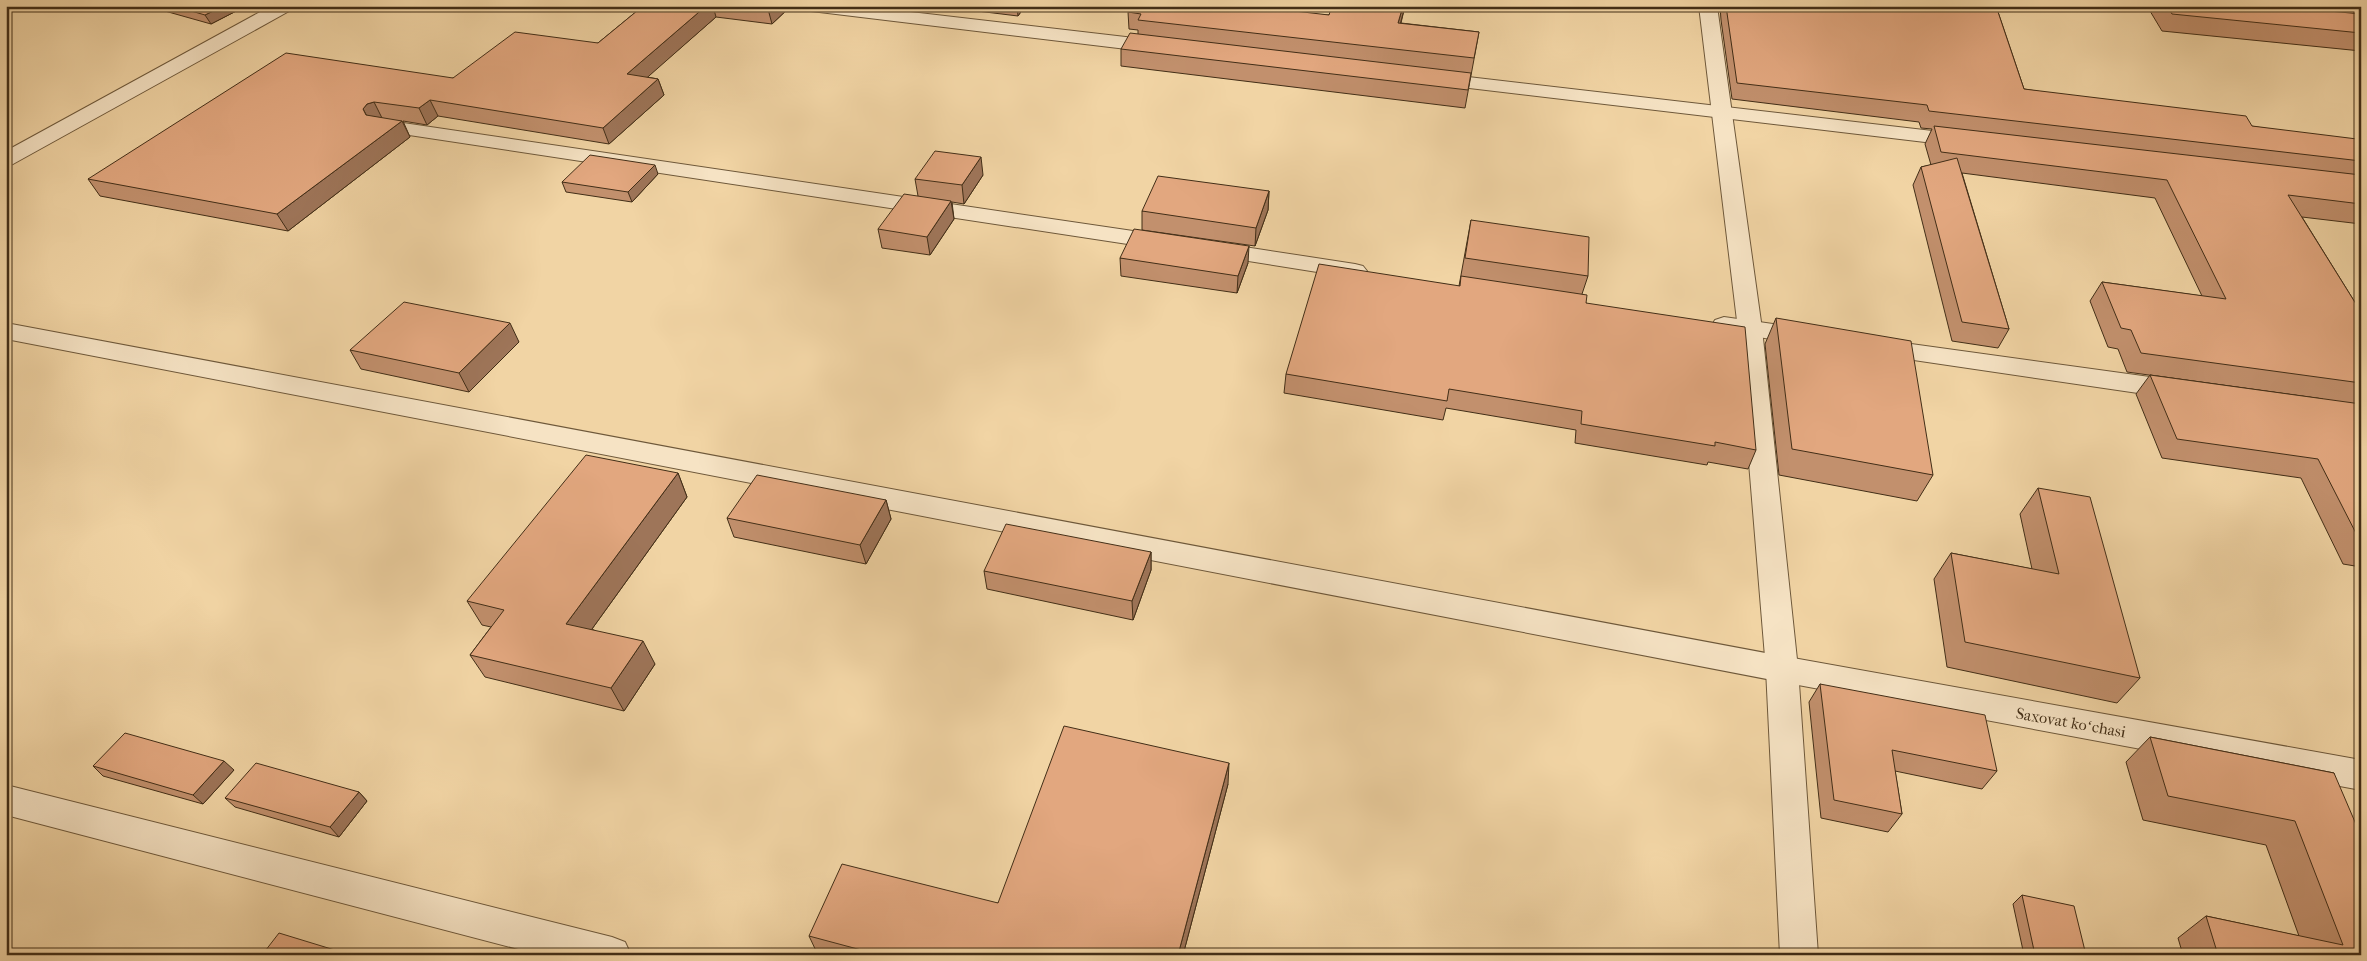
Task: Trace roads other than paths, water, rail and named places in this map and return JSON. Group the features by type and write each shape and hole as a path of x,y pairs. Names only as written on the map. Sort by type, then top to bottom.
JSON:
{"street":[{"path":"811,6 1178,49"},
{"path":"1708,6 1750,329 1782,669 1799,955"},
{"path":"6,160 272,8"},
{"path":"1415,77 1988,143"},
{"path":"383,126 1376,274"},
{"path":"1701,322 2203,393"},
{"name":"Saxovat koʻchasi","path":"6,331 1782,669 2361,775"},
{"path":"6,800 612,955"}]}
